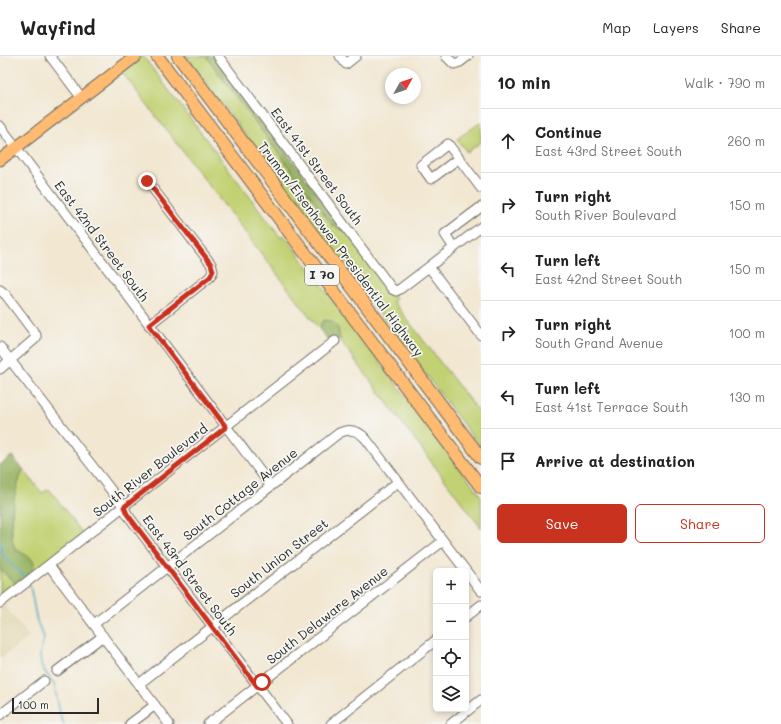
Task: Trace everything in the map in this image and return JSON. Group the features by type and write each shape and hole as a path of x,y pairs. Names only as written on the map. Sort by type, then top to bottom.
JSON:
{"highway":[{"name":"I 70","path":"157,56 481,487"},
{"name":"Truman/Eisenhower Presidential Highway","path":"178,56 481,458"}],"main road":[{"path":"0,160 135,57"}],"street":[{"path":"50,56 81,97"},
{"name":"East 41st Street South","path":"219,56 392,289 396,290 429,267"},
{"path":"340,56 346,64 356,56"},
{"path":"446,56 454,64 460,62 468,56"},
{"name":"East 42nd Street South","path":"0,126 271,486"},
{"path":"458,158 481,188"},
{"path":"147,181 211,264 213,269 210,277 149,325"},
{"path":"454,248 445,234 481,207"},
{"path":"481,227 429,267 481,335"},
{"path":"0,290 6,295 36,335 33,342 0,369"},
{"name":"South River Boulevard","path":"0,603 335,341"},
{"name":"East 43rd Street South","path":"0,347 124,507 167,567 287,724"},
{"name":"South Cottage Avenue","path":"94,624 339,433 346,430 358,432 366,439 398,482"},
{"path":"398,482 464,568"},
{"name":"South Union Street","path":"139,684 398,482"},
{"name":"South Delaware Avenue","path":"208,724 443,541"},
{"path":"49,565 169,724"},
{"path":"469,575 481,591"},
{"path":"469,615 481,605"},
{"path":"57,671 103,636"},
{"path":"331,724 433,642"},
{"path":"0,715 44,681"},
{"path":"451,724 481,700"},
{"path":"130,724 155,705"}],"shaded area":[{"path":"4,605 29,637 0,659 0,608"}],"green space":[{"path":"143,56 280,237 284,235 481,496 481,528 340,340 338,328 321,323 320,330 121,71"},
{"path":"186,56 206,56 333,226 345,231 396,299 393,301 481,415 481,448"},
{"path":"206,56 214,56 345,231 333,226"},
{"path":"481,122 481,142 467,152 457,139"},
{"path":"324,320 332,321 338,328 340,340 335,337 330,342 320,330 321,323"},
{"path":"12,456 23,469 12,509 12,539 15,549 31,558 34,563 32,570 29,572 29,577 18,586 0,569 0,465"},
{"path":"23,469 42,493 49,489 84,535 29,577 22,553 15,549 12,540 13,497"},
{"path":"0,569 18,586 0,600"}],"waterway":[{"path":"0,542 4,557 25,577"},
{"path":"30,585 37,622 44,637 40,653 41,666 54,684 61,718 64,724"}],"route":[{"path":"147,181 211,264 213,271 210,277 149,325 226,427 124,507 127,514 257,686 262,682"}]}
